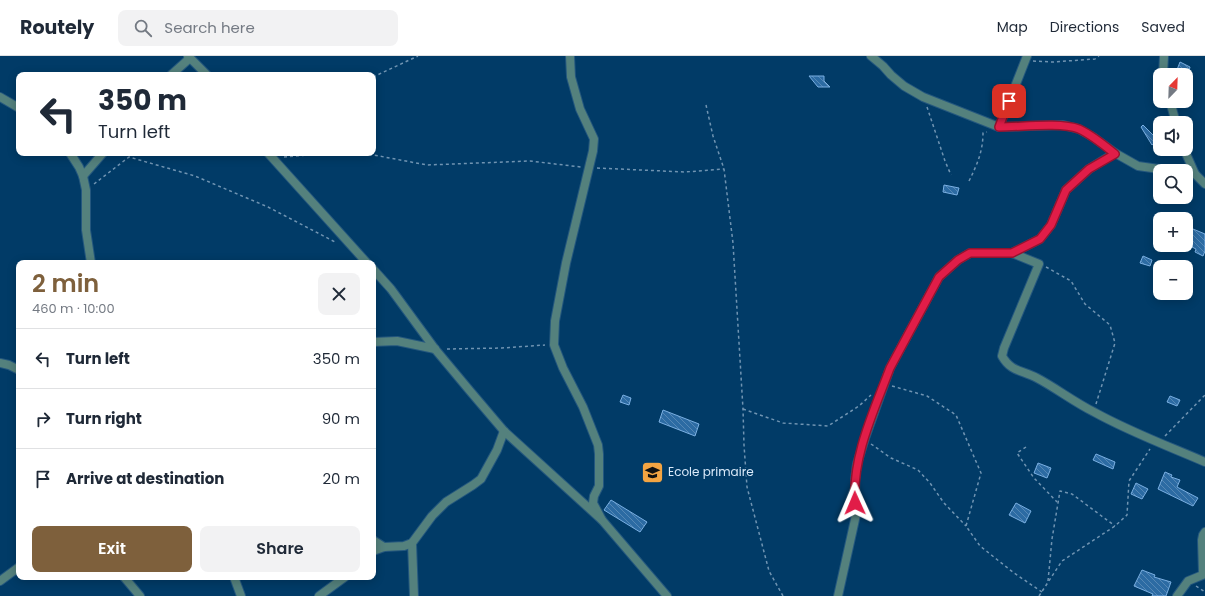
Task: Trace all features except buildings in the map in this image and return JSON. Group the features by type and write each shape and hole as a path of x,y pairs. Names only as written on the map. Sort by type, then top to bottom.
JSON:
{"street":[{"path":"570,56 571,77 580,109 594,139 590,168 566,263 555,321 554,345 563,368 583,407 598,445 600,486 592,503 602,520"},
{"path":"871,56 904,86 923,97 999,127 1063,126 1079,129 1093,137 1115,154 1138,166 1153,168"},
{"path":"1163,68 1164,56"},
{"path":"174,72 189,57 204,72"},
{"path":"999,127 1026,58"},
{"path":"0,97 16,106"},
{"path":"1012,253 1040,239 1051,225 1066,190 1089,169 1115,154"},
{"path":"72,156 83,176 86,190 86,230 91,260"},
{"path":"83,176 100,156"},
{"path":"270,156 364,260"},
{"path":"1187,156 1195,174 1205,184"},
{"path":"838,596 856,515 855,479 857,464 864,438 884,383 890,368 939,277 958,260 970,253 1012,253 1039,264 1004,348 1002,356 1006,364 1036,377 1094,412 1205,462"},
{"path":"376,272 391,289 435,349 504,430 602,520 667,596"},
{"path":"376,342 397,341 435,349"},
{"path":"0,363 9,364 16,368"},
{"path":"376,550 384,547 404,546 412,543 432,516 446,502 473,485 480,478 497,450 504,430"},
{"path":"1176,596 1188,581 1204,574 1202,540 1205,532"},
{"path":"376,542 384,547"},
{"path":"412,543 414,596"},
{"path":"0,581 16,569"},
{"path":"127,580 140,596"},
{"path":"235,580 241,596"},
{"path":"319,596 341,580"}],"path":[{"path":"376,76 418,56"},
{"path":"1026,58 1053,62 1095,59 1099,56"},
{"path":"923,97 952,175"},
{"path":"706,105 713,136 724,169 733,243 744,445 748,487 768,571 783,596"},
{"path":"969,181 978,163 983,143 983,133 999,127"},
{"path":"376,156 427,165 530,161 590,168 685,172 724,169"},
{"path":"86,190 129,157 195,176 268,207 341,245"},
{"path":"1039,264 1071,281 1086,304 1110,325 1115,343 1097,398 1094,412"},
{"path":"435,349 502,348 554,345"},
{"path":"743,409 783,423 828,426 859,406 884,383 927,396 956,414 981,473 972,500 966,526"},
{"path":"1039,596 1062,561 1115,526 1127,515 1129,481 1149,450 1205,395"},
{"path":"864,438 874,447 891,458 918,470 930,483 944,503 966,526 980,546 1014,573 1042,592"},
{"path":"1026,447 1017,453 1034,478 1058,503"},
{"path":"1048,582 1052,538 1060,491 1072,494 1115,526"}],"place":[{"name":"Ecole primaire","path":"653,472"}],"route":[{"path":"855,503 854,492 857,464 864,438 884,383 890,368 939,277 958,260 970,253 1012,253 1040,239 1051,225 1066,190 1089,169 1115,154 1093,137 1079,129 1063,126 999,127 1009,101"}]}
